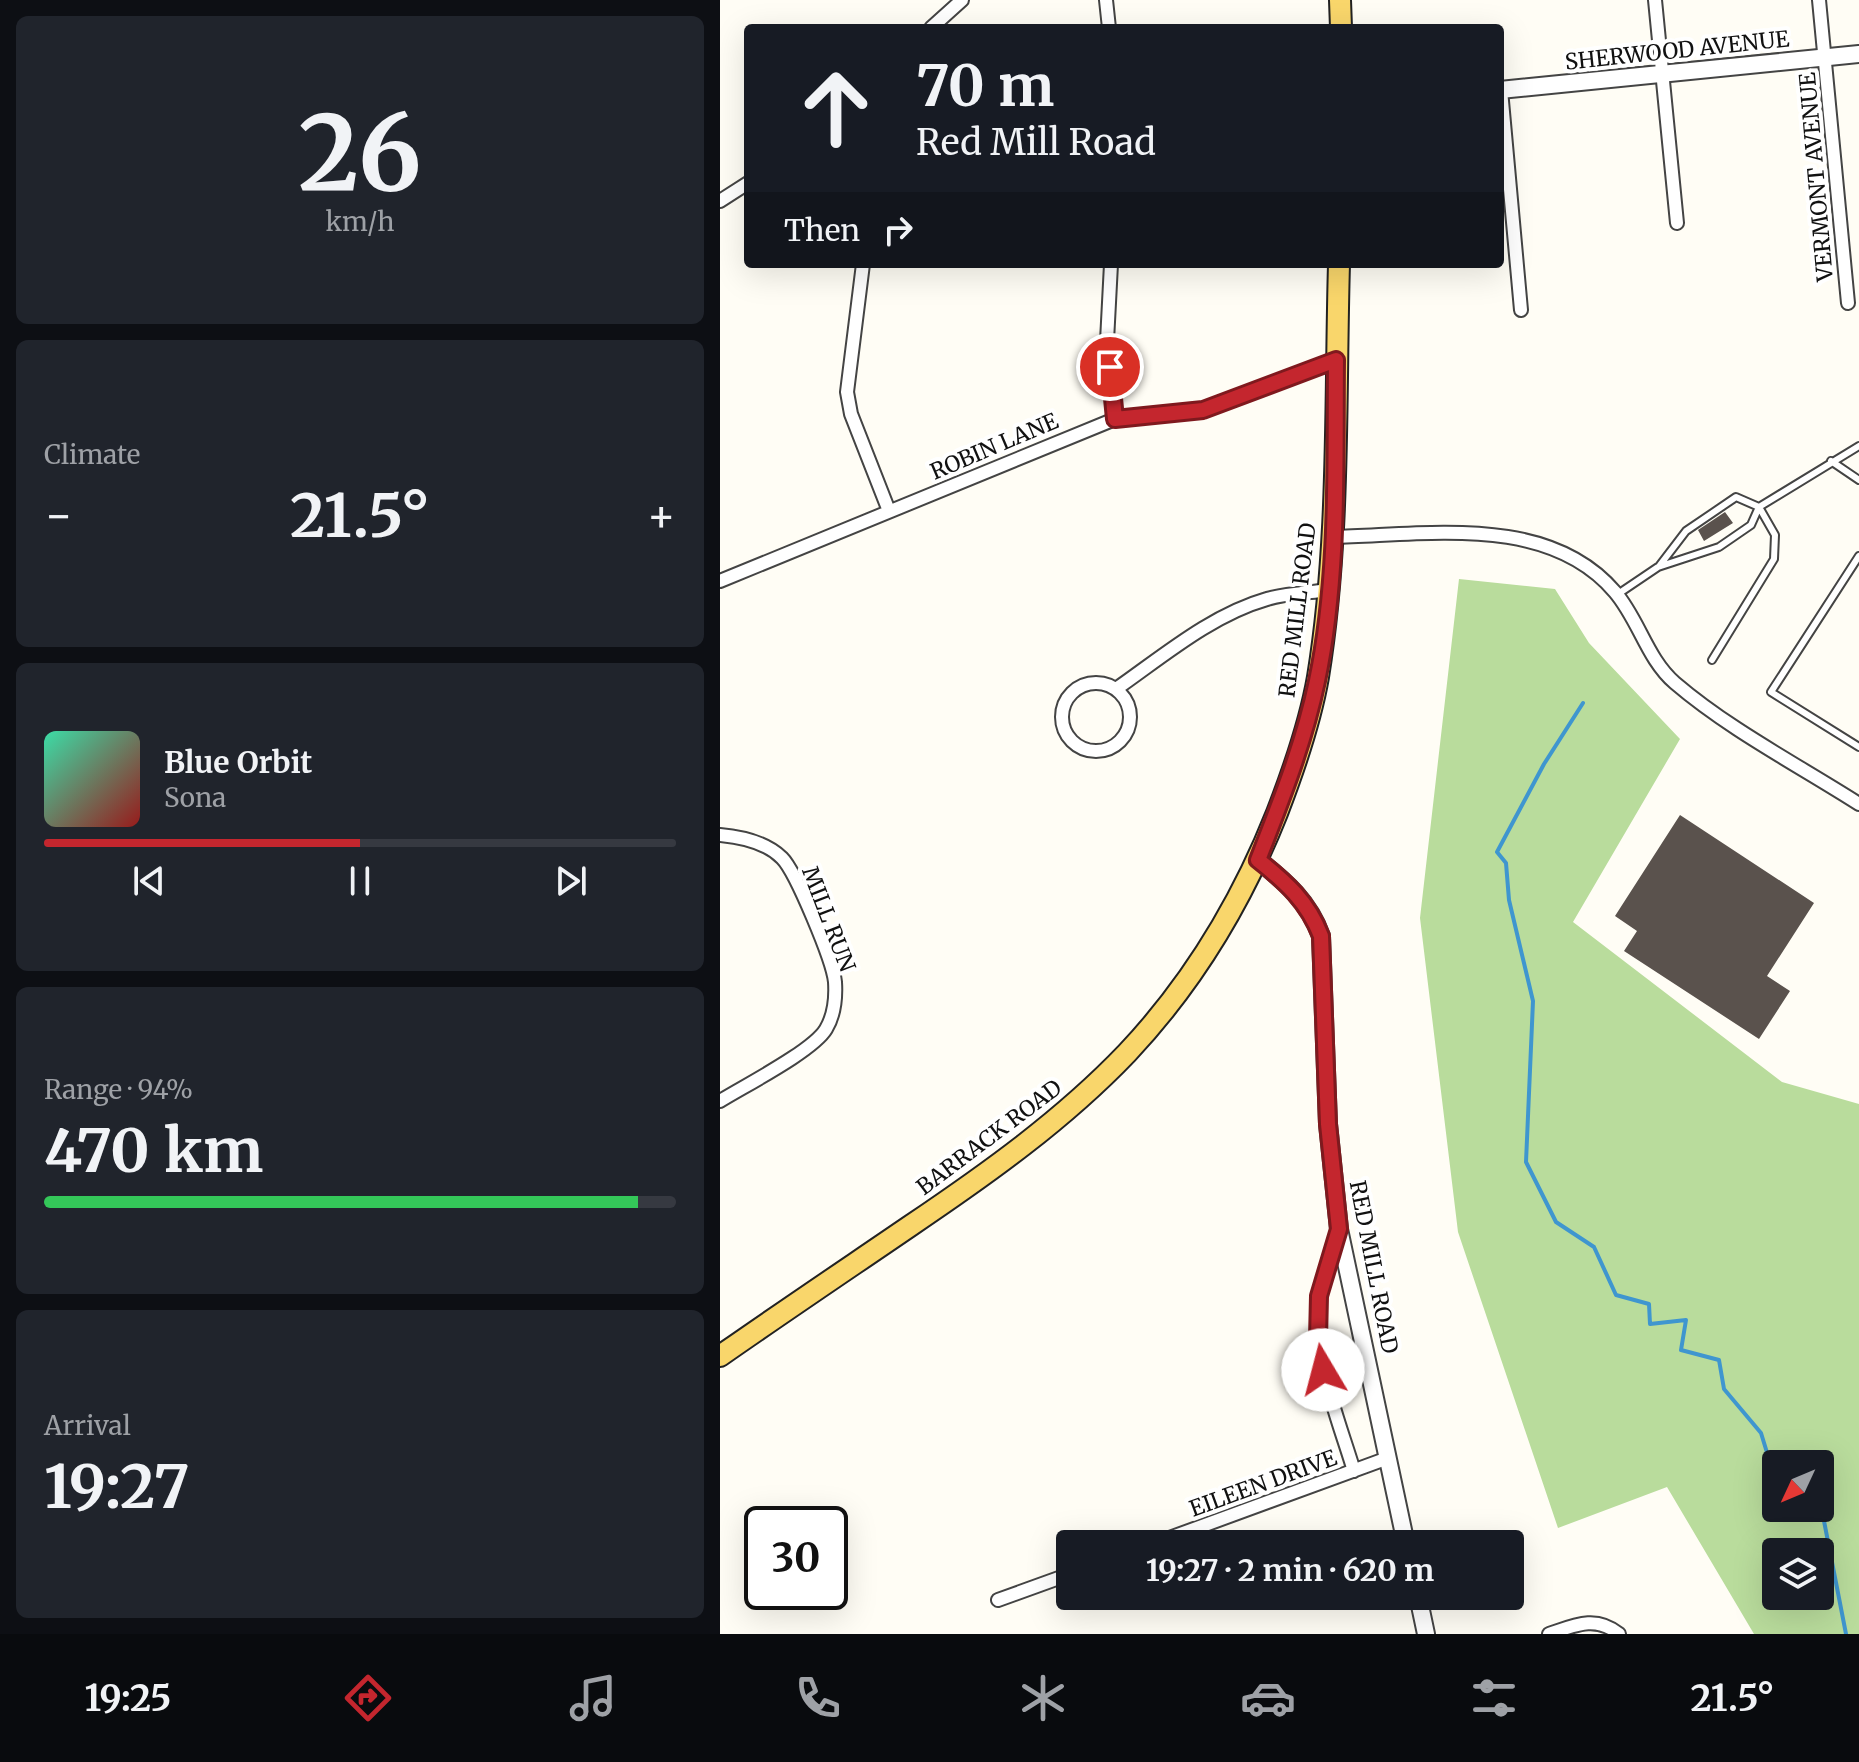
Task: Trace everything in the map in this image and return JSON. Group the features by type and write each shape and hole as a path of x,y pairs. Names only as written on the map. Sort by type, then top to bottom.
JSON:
{"main road":[{"path":"1340,0 1341,24"},
{"name":"RED MILL ROAD","path":"1258,860 1293,771 1317,680 1333,537 1339,268"},
{"name":"BARRACK ROAD","path":"720,1356 989,1172 1076,1102 1127,1053 1180,988 1227,920 1258,860"}],"street":[{"path":"935,24 962,0"},
{"path":"1106,0 1109,24"},
{"path":"1655,0 1677,223"},
{"name":"VERMONT AVENUE","path":"1819,0 1848,303"},
{"name":"SHERWOOD AVENUE","path":"1504,90 1859,54"},
{"path":"1504,123 1521,310"},
{"path":"720,201 744,186"},
{"path":"862,268 847,392 851,414 889,511"},
{"path":"1111,268 1107,341 1115,419"},
{"name":"ROBIN LANE","path":"720,581 1115,419 1203,410 1336,360"},
{"path":"1333,537 1501,534 1546,544 1572,557 1600,575 1618,595 1655,661 1673,682 1717,714 1859,804"},
{"path":"1116,689 1183,643 1244,607 1268,598 1329,590"},
{"path":"1094,682 1116,689 1128,707 1128,729 1122,739 1103,750 1092,751 1072,742 1062,721 1066,699 1083,685 1094,682"},
{"name":"MILL RUN","path":"720,835 737,836 768,847 784,859 796,880 835,978 834,1012 824,1032 796,1054 720,1101"},
{"name":"RED MILL ROAD","path":"1258,860 1299,894 1315,918 1321,936 1327,1111 1339,1229 1403,1530"},
{"path":"1339,1229 1319,1296 1318,1339 1323,1370 1354,1471"},
{"name":"EILEEN DRIVE","path":"1192,1530 1388,1458"},
{"path":"998,1600 1056,1579"},
{"path":"1421,1610 1426,1634"},
{"path":"1549,1634 1585,1622 1606,1624 1619,1634"}],"lane":[{"path":"1618,595 1658,567 1719,547 1751,525 1759,507 1859,446"},
{"path":"1831,461 1859,480"},
{"path":"1658,567 1686,531 1736,497 1759,507 1775,535 1774,559 1712,660"},
{"path":"1859,556 1771,692 1859,747"}],"green space":[{"path":"1459,579 1555,589 1589,643 1680,739 1573,922 1782,1082 1859,1104 1859,1634 1754,1634 1667,1487 1558,1528 1458,1232 1420,918"}],"building":[{"path":"1725,512 1733,523 1704,541 1698,530"},
{"path":"1680,815 1814,903 1767,976 1790,991 1759,1039 1624,951 1637,931 1615,916"}],"waterway":[{"path":"1583,703 1544,764 1497,852 1506,863 1509,900 1533,1001 1526,1162 1556,1222 1594,1247 1616,1295 1649,1304 1650,1324 1686,1320 1681,1350 1719,1360 1724,1389 1761,1433 1766,1450"},
{"path":"1824,1522 1846,1634"}],"route":[{"path":"1110,367 1115,419 1203,410 1336,360 1333,537 1317,680 1293,771 1258,860 1299,894 1315,918 1321,936 1328,1124 1339,1229 1319,1296 1318,1339 1323,1370"}]}
